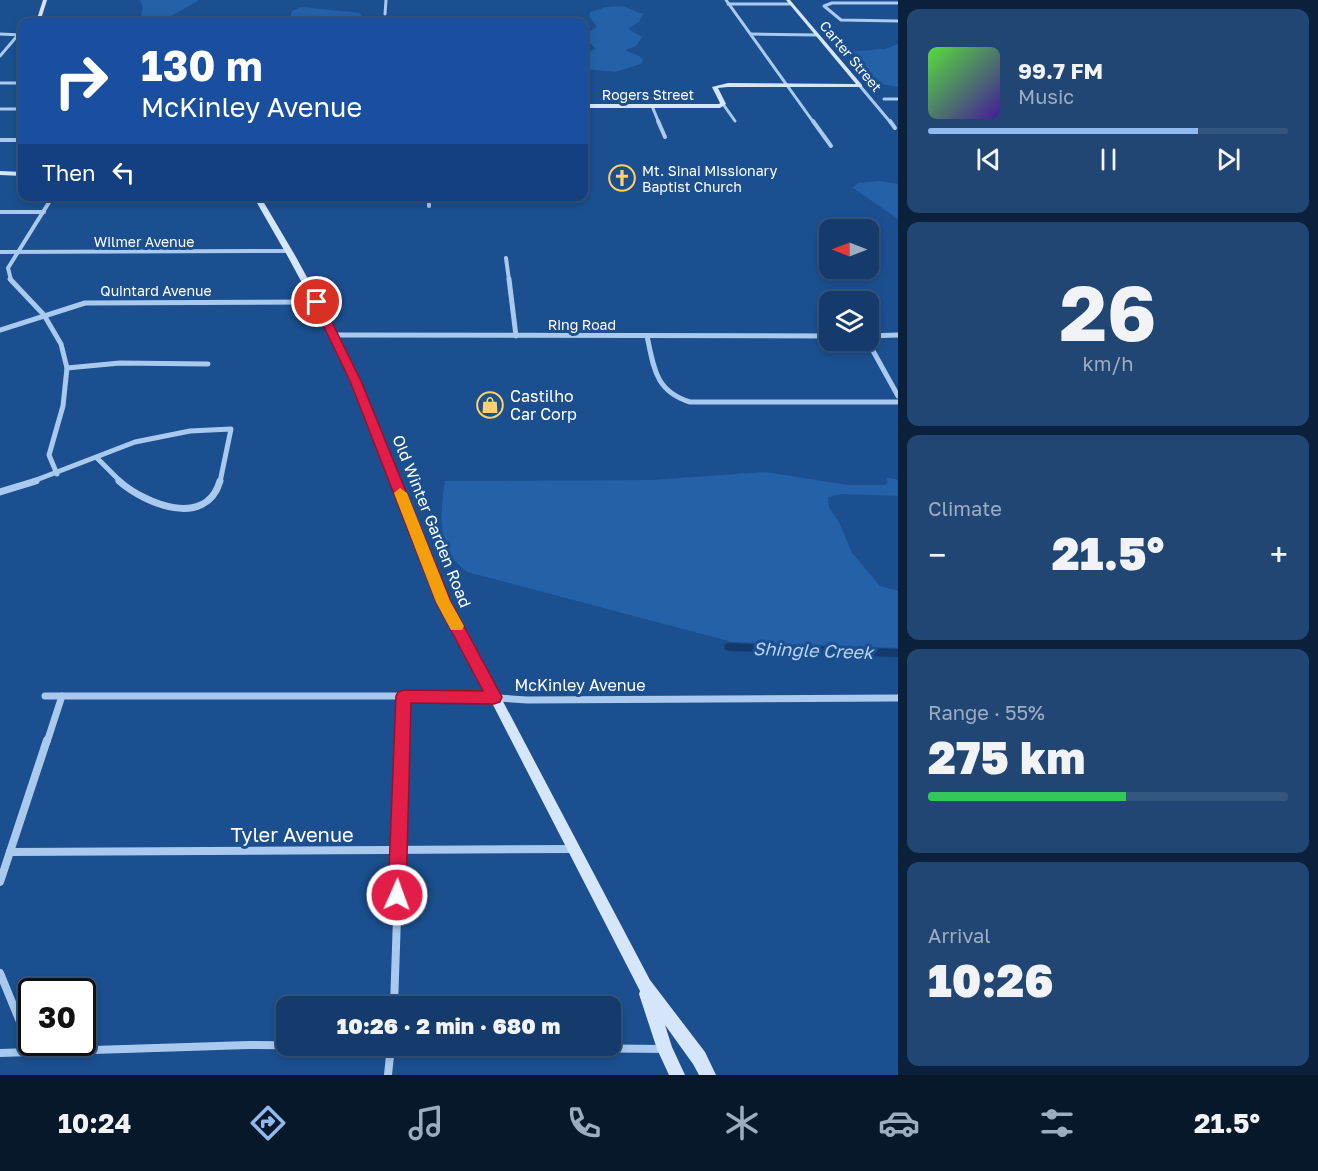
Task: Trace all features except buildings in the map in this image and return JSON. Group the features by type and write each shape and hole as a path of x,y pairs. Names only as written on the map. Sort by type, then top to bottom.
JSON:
{"main road":[{"path":"39,18 45,0"},
{"name":"Carter Street","path":"790,2 860,86"},
{"path":"723,105 715,87 728,85 860,86"},
{"name":"Rogers Street","path":"588,106 723,105"},
{"path":"0,174 18,174"},
{"name":"Old Winter Garden Road","path":"259,201 335,335 356,381 443,602 645,985 699,1058 708,1075"},
{"name":"Old Winter Garden Road","path":"645,985 665,1049 677,1075"}],"street":[{"path":"385,14 386,0"},
{"path":"726,0 831,146"},
{"path":"898,3 852,1 825,6 841,20 898,21"},
{"path":"728,4 790,2"},
{"path":"0,34 18,34"},
{"path":"751,34 817,35"},
{"path":"0,56 18,36"},
{"path":"0,83 18,83"},
{"name":"Carter Street","path":"860,86 895,128"},
{"path":"884,99 898,99"},
{"path":"723,105 735,121"},
{"path":"652,106 664,137"},
{"path":"0,109 18,109"},
{"path":"0,140 18,140"},
{"path":"50,201 8,267 10,278 44,315 61,344 67,368 63,406 49,454 57,474"},
{"path":"429,201 429,206"},
{"path":"0,212 44,212"},
{"name":"Wilmer Avenue","path":"0,252 289,251"},
{"path":"506,258 516,336"},
{"name":"Quintard Avenue","path":"0,330 85,303 317,302"},
{"name":"Ring Road","path":"335,335 819,336"},
{"path":"879,336 898,335"},
{"path":"647,336 660,384 672,396 690,402 898,402"},
{"path":"873,351 898,396"},
{"path":"67,368 120,363 208,364"},
{"path":"0,492 57,474 135,442 190,431 231,429 216,494 202,504 184,507 164,506 143,499 122,486 97,458"},
{"name":"McKinley Avenue","path":"45,696 404,696 494,697 527,700 898,699"},
{"path":"0,882 62,696"},
{"path":"394,996 404,696"},
{"name":"Tyler Avenue","path":"10,852 574,849"},
{"path":"0,974 18,1017"},
{"path":"96,1048 276,1046"},
{"path":"621,1049 665,1049"},
{"path":"0,1053 18,1052"},
{"path":"388,1075 390,1056"}],"shaded area":[{"path":"140,0 198,1 167,18 141,18 143,7"},
{"path":"622,6 643,14 639,22 628,29 642,37 636,46 625,50 639,56 643,60 641,64 615,72 588,69 588,52 596,49 588,41 588,33 597,27 589,16 590,12 606,7"},
{"path":"302,7 360,13 362,16 358,18 290,18 292,11"},
{"path":"898,44 898,87 875,83 844,52 884,49"},
{"path":"880,181 898,184 898,219 853,188 858,183"},
{"path":"765,472 848,485 885,485 888,483 886,477 898,480 898,496 842,494 828,497 829,508 839,522 852,553 880,586 898,591 898,648 732,642 467,572 450,553 442,531 445,481 652,480"}],"waterway":[{"name":"Shingle Creek","path":"729,647 898,653"}],"slow traffic":[{"path":"400,493 443,602 457,626"}],"place":[{"name":"Mt. Sinai Missionary Baptist Church","path":"622,178"},
{"name":"Castilho Car Corp","path":"490,405"}],"route":[{"path":"317,302 356,381 443,602 494,697 404,696 397,895"}]}
